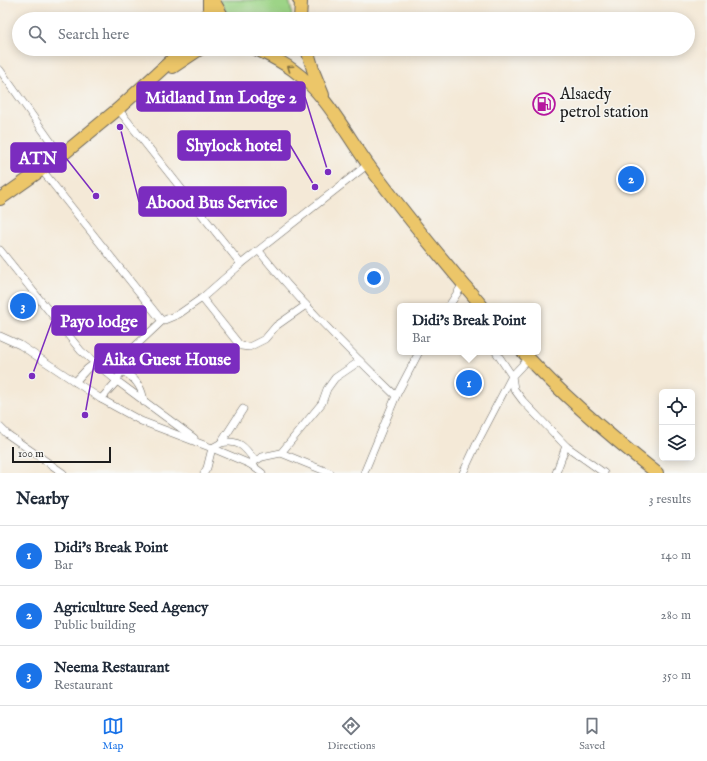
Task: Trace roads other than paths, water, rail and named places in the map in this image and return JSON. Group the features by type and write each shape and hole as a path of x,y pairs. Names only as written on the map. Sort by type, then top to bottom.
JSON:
{"highway":[{"path":"209,0 209,12"},
{"path":"213,0 220,12"},
{"path":"0,199 61,156 118,109 176,56"},
{"path":"142,88 190,56"},
{"path":"269,56 292,69 303,78 328,105"},
{"path":"309,56 314,73 328,105 367,165 416,228 479,303"},
{"path":"526,355 564,393 657,473"}],"street":[{"path":"0,70 61,156"},
{"path":"118,109 241,264"},
{"path":"101,399 117,381 128,353 162,321 180,314 202,298 241,264 260,251 367,165"},
{"path":"41,169 162,321"},
{"path":"0,250 81,351 144,402 200,443"},
{"path":"260,251 306,305 396,396"},
{"path":"451,303 463,284"},
{"path":"202,298 238,343 249,348 265,339 276,326 306,305"},
{"path":"0,336 20,345 101,399 141,421 252,462 262,457 281,453 330,473"},
{"path":"364,473 396,396 417,355"},
{"path":"498,355 512,376 514,389 523,401 566,446 604,473"},
{"path":"463,473 512,376 526,355"},
{"path":"281,453 322,403 327,389 335,378 360,361"},
{"path":"95,363 122,370 130,375 143,394 144,402"},
{"path":"75,382 95,363"},
{"path":"221,443 243,409"},
{"path":"0,427 7,434 63,473"},
{"path":"204,473 207,468 212,448 221,443 230,441 243,446 252,462 262,473"},
{"path":"556,473 566,446"}],"place":[{"name":"Alsaedy petrol station","path":"544,104"},
{"name":"Abood Bus Service","path":"120,127"},
{"name":"Midland Inn Lodge 2","path":"328,172"},
{"name":"Agriculture Seed Agency","path":"631,179"},
{"name":"Shylock hotel","path":"315,187"},
{"name":"ATN","path":"96,196"},
{"name":"Neema Restaurant","path":"23,306"},
{"name":"Payo lodge","path":"32,376"},
{"name":"Didi's Break Point","path":"469,383"},
{"name":"Aika Guest House","path":"85,415"}]}
